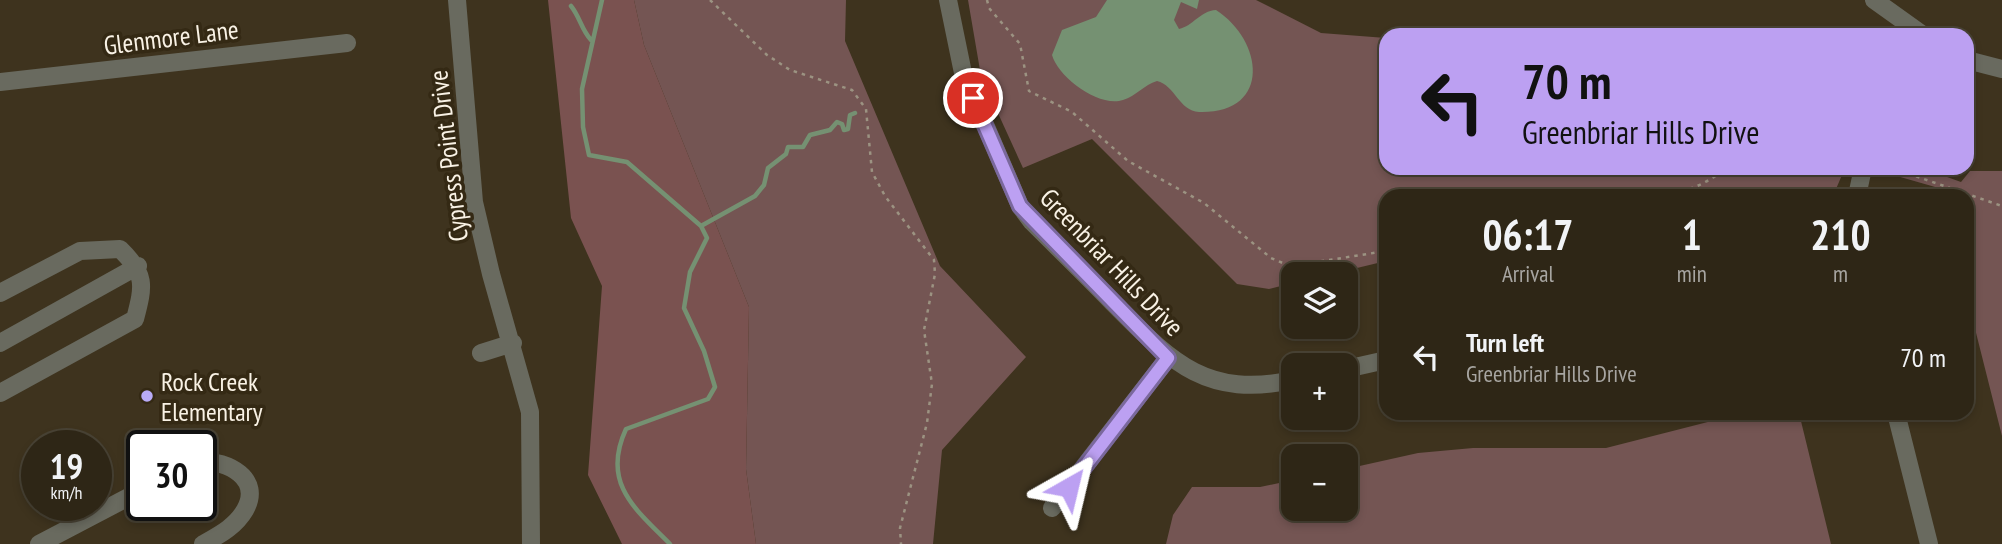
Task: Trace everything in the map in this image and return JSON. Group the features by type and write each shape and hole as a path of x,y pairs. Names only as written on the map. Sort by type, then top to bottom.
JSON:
{"street":[{"name":"Cypress Point Drive","path":"457,0 474,202 491,274 513,343 530,412 531,544"},
{"name":"Greenbriar Hills Drive","path":"947,0 963,73 1020,206 1168,358 1215,380 1256,386 1281,382"},
{"path":"1874,0 1913,28"},
{"name":"Glenmore Lane","path":"0,82 347,43"},
{"path":"1974,62 2002,69"},
{"path":"0,293 80,251 120,249 138,266 143,290 135,319 0,393"},
{"path":"0,343 138,266"},
{"path":"481,353 513,343"},
{"path":"1052,509 1168,358"},
{"path":"1358,366 1379,362"},
{"path":"1898,420 1929,544"},
{"path":"203,544 229,530 246,509 248,488 238,470 217,461"},
{"path":"39,544 126,498"}],"path":[{"path":"710,0 767,55 790,70 852,90 866,109 872,172 885,196 934,260 935,274 925,330 932,384 929,410 900,528 901,544"},
{"path":"987,0 989,8 1020,44 1029,91 1072,112 1128,162 1205,203 1271,258 1285,264 1304,264 1379,252"},
{"path":"1694,189 1718,175"},
{"path":"1912,175 1953,189"},
{"path":"1974,196 2002,206"}],"shaded area":[{"path":"548,0 634,0 644,45 749,307 746,469 756,544 622,544 588,475 602,286 571,218"},
{"path":"634,0 846,0 845,41 940,266 1026,357 942,450 933,544 756,544 746,469 749,307 644,45"},
{"path":"968,0 1256,0 1321,33 1379,37 1379,175 1842,175 1836,189 1379,189 1379,263 1358,268 1358,262 1281,262 1281,286 1269,289 1237,284 1092,139 1023,168 981,76"},
{"path":"1107,0 1199,0 1197,9 1181,2 1174,20 1179,29 1205,13 1216,10 1232,23 1244,39 1251,56 1253,73 1249,89 1239,101 1223,109 1199,112 1192,111 1168,87 1157,81 1123,100 1103,99 1081,89 1062,72 1052,55 1062,30 1096,17"},
{"path":"1974,171 2002,171 2002,436 1974,325 1974,189 1942,189 1893,175 1942,175 1961,182 1967,175 1974,175"},
{"path":"1716,420 1801,420 1831,544 1166,544 1173,515 1192,487 1260,487 1281,483 1281,521 1358,521 1358,466 1418,453 1473,448 1606,448"}],"waterway":[{"path":"602,0 582,89 583,127 589,155 627,162 701,226 707,238 690,272 684,308 704,351 715,387 708,399 626,429 619,448 617,465 625,494 670,544"},
{"path":"571,6 591,40"},
{"path":"701,226 755,196 764,185 768,168 786,154 788,147 803,147 810,135 830,130 837,122 842,124 844,130 848,129 850,115 855,113"}],"place":[{"name":"Rock Creek Elementary","path":"147,396"}],"route":[{"path":"973,98 1020,206 1032,222 1168,358 1069,487"}]}
